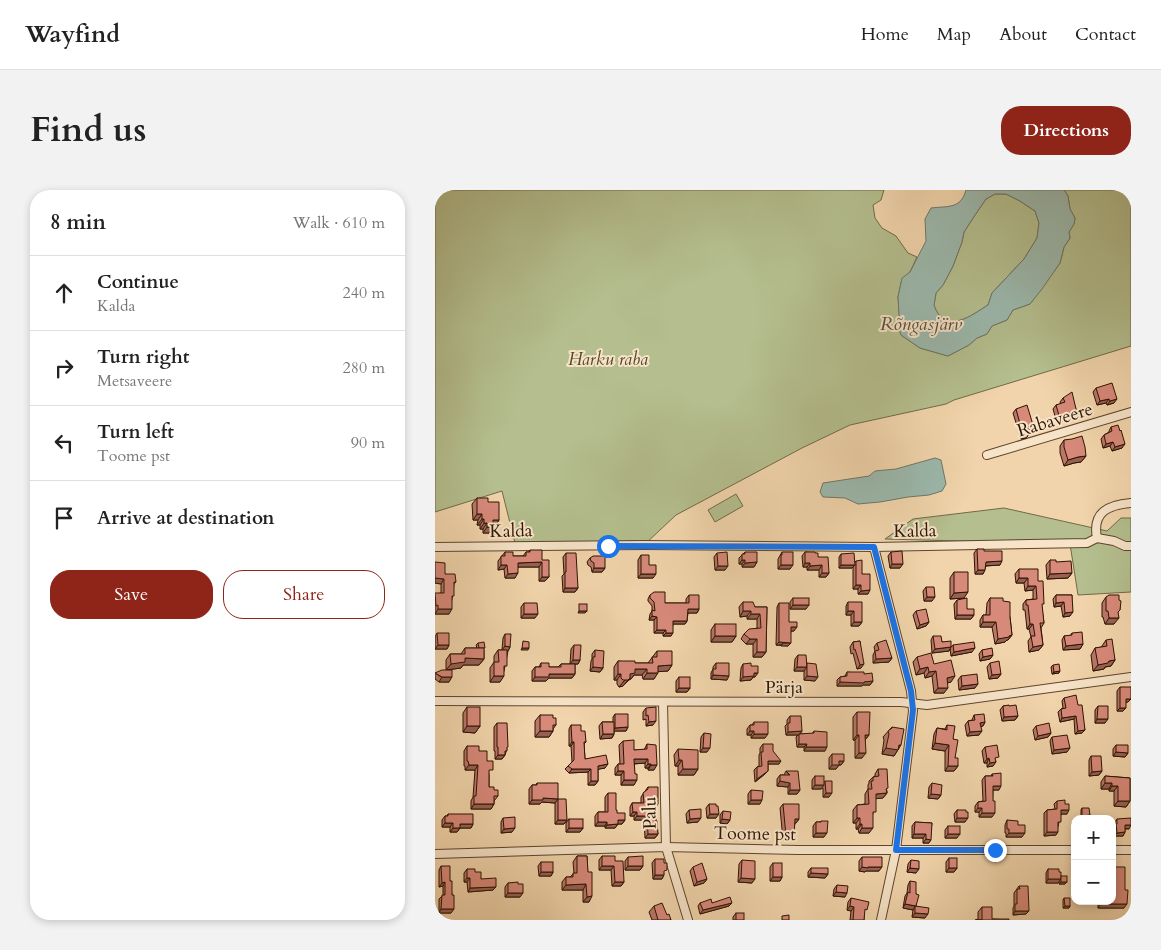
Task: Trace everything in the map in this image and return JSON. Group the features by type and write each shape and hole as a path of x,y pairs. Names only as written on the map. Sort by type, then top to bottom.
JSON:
{"street":[{"name":"Rabaveere","path":"987,456 1131,412"},
{"path":"1131,503 1112,506 1103,511 1097,520 1095,528 1097,538 1131,546"},
{"name":"Kalda","path":"435,547 659,545 874,547 1087,543 1097,538"},
{"path":"874,547 913,704 896,850 881,920"},
{"name":"Pärja","path":"435,702 901,702 927,705 1131,677"},
{"name":"Palu","path":"663,702 666,847 688,920"},
{"name":"Toome pst","path":"435,854 666,847 755,850 1071,850"},
{"path":"1116,850 1131,850"}],"green space":[{"name":"Harku raba","path":"435,190 884,190 881,200 873,205 875,218 882,228 896,236 908,253 917,257 910,272 902,279 898,297 901,335 920,348 948,356 987,334 992,326 1007,320 1013,310 1030,304 1060,263 1064,247 1070,238 1069,232 1075,218 1070,209 1068,196 1064,190 1131,190 1131,346 946,404 850,425 802,448 676,515 644,545 515,543 502,491 435,512"},
{"path":"995,194 1006,194 1035,211 1039,223 1037,238 1024,259 992,293 988,305 964,319 958,321 946,320 939,315 934,306 936,293 943,285 953,266 964,232 986,199"},
{"path":"736,494 743,506 715,522 708,510"},
{"path":"1004,508 1107,531 1121,518 1131,518 1131,592 1078,595 1070,544 885,539 913,519"}],"water":[{"name":"Rõngasjärv","path":"966,190 1064,190 1068,196 1070,209 1075,218 1069,232 1070,238 1064,247 1060,263 1030,304 1013,310 1007,320 992,326 987,334 948,356 920,348 901,335 898,297 902,278 910,272 926,241 925,219 931,208 957,204 964,196","holes":["995,194 1006,194 1035,211 1039,223 1037,238 1024,259 992,293 988,305 964,319 958,321 946,320 939,315 934,306 936,293 943,285 953,266 964,232 986,199"]},
{"path":"935,458 941,460 946,484 942,491 929,495 858,504 845,498 823,497 820,492 823,483 869,476 875,471 896,469"}],"building":[{"path":"1112,383 1117,399 1100,401 1096,388"},
{"path":"1072,392 1077,413 1060,419 1056,405 1065,402 1063,398"},
{"path":"1027,405 1033,425 1027,427 1029,434 1023,435 1016,409"},
{"path":"1118,425 1125,444 1115,447 1113,442 1106,444 1104,435 1112,431 1111,427"},
{"path":"1082,436 1086,456 1068,460 1064,440"},
{"path":"477,498 488,498 488,502 499,502 499,520 493,520 493,527 487,527 487,523 484,523 484,519 482,519 482,514 477,514"},
{"path":"977,549 1002,551 1002,561 986,562 985,570 978,570"},
{"path":"530,550 542,550 542,560 549,560 549,577 542,577 542,562 518,563 518,573 508,574 507,565 501,565 501,556 505,556 505,552 513,552 513,556 526,556 526,552 530,552"},
{"path":"902,551 903,564 892,564 891,552"},
{"path":"727,552 728,566 718,566 717,553"},
{"path":"745,552 757,552 757,562 745,563 745,560 742,560 742,554 745,554"},
{"path":"782,552 793,552 793,565 781,565"},
{"path":"805,552 818,553 818,557 828,557 829,573 822,573 822,565 810,566 810,563 805,563"},
{"path":"566,553 576,553 578,588 565,588"},
{"path":"854,553 855,565 841,565 841,554"},
{"path":"641,555 649,555 649,565 656,565 656,574 641,574"},
{"path":"593,556 605,556 605,568 594,568 594,563 590,558"},
{"path":"862,560 862,574 870,574 870,590 861,591 861,585 856,585 856,561"},
{"path":"1050,560 1056,560 1056,562 1071,561 1072,573 1050,574"},
{"path":"435,562 445,563 445,574 455,574 456,582 454,582 452,609 438,609 438,605 436,606 435,593 444,593 444,579 435,578"},
{"path":"1019,569 1038,569 1038,581 1043,581 1044,604 1042,604 1044,623 1040,623 1043,645 1033,647 1031,636 1035,636 1033,624 1030,624 1028,605 1026,605 1026,600 1037,599 1036,586 1028,586 1028,578 1019,578"},
{"path":"954,572 968,572 968,592 954,593"},
{"path":"926,587 934,587 935,597 927,597"},
{"path":"654,592 665,592 665,603 689,603 689,595 699,595 699,609 688,609 687,621 673,621 673,633 666,633 666,630 657,630 657,617 652,616 652,610 655,611 654,602 650,598 650,595"},
{"path":"1056,595 1072,595 1073,612 1065,613 1064,602 1056,603"},
{"path":"1109,595 1119,595 1119,600 1121,601 1118,612 1119,618 1109,618 1108,611 1106,611 1106,597"},
{"path":"793,598 809,598 809,605 793,605"},
{"path":"967,598 967,609 974,609 974,615 957,615 957,600"},
{"path":"990,598 1003,598 1003,601 1010,602 1012,635 1009,637 998,639 996,622 983,622 983,615 990,615"},
{"path":"743,602 753,602 755,607 767,607 766,652 757,652 757,639 750,639 744,634 749,629 761,628 760,614 751,614 751,611 743,611"},
{"path":"848,602 862,602 862,622 854,622 854,611 848,611"},
{"path":"524,603 537,603 538,614 524,614"},
{"path":"779,603 789,603 789,622 797,622 797,627 791,627 791,643 779,642"},
{"path":"579,604 587,604 587,611 579,611"},
{"path":"926,609 929,622 920,625 916,611"},
{"path":"715,624 736,624 736,636 715,636"},
{"path":"1082,632 1083,644 1066,646 1064,636"},
{"path":"437,633 449,633 449,645 438,645"},
{"path":"505,634 511,634 510,647 505,646"},
{"path":"933,636 941,636 942,642 951,641 951,647 935,649"},
{"path":"1112,639 1115,660 1098,665 1095,648 1107,646 1106,640"},
{"path":"886,640 892,658 876,659 875,651 879,650 877,643"},
{"path":"523,641 529,642 529,648 522,648"},
{"path":"860,641 864,664 860,665 853,642"},
{"path":"484,642 485,648 479,648 478,643"},
{"path":"974,642 975,648 954,652 953,645"},
{"path":"574,645 581,645 580,660 573,660"},
{"path":"465,648 484,648 484,659 465,658 465,662 451,664 450,654 465,654"},
{"path":"992,648 993,655 983,657 982,650"},
{"path":"498,650 507,650 507,666 504,666 504,676 494,676 494,662 499,662"},
{"path":"595,650 604,651 603,668 593,667"},
{"path":"657,651 672,651 672,665 658,666 658,673 647,673 647,669 635,669 635,673 630,674 628,680 623,680 621,674 618,674 618,661 653,663 652,657 657,657"},
{"path":"931,653 934,664 951,660 955,676 947,678 948,688 938,688 936,671 929,672 928,667 920,669 917,657"},
{"path":"798,655 806,655 807,667 797,667"},
{"path":"999,661 1001,674 992,675 990,663"},
{"path":"541,663 549,663 549,667 561,667 561,664 575,664 575,674 549,674 549,677 535,677 535,667 541,667"},
{"path":"716,663 729,663 729,676 713,675"},
{"path":"751,663 751,666 758,666 758,673 754,673 754,676 743,677 743,664"},
{"path":"807,663 816,664 818,677 807,676"},
{"path":"1059,664 1060,671 1054,672 1053,665"},
{"path":"442,670 452,670 452,677 442,677 435,673"},
{"path":"847,672 872,673 873,681 864,683 840,682 840,677 847,676"},
{"path":"977,674 978,684 962,686 961,676"},
{"path":"679,677 690,677 690,688 679,688"},
{"path":"1120,687 1131,687 1131,699 1126,699 1126,708 1120,708"},
{"path":"1076,695 1078,705 1082,705 1085,730 1078,731 1076,716 1062,718 1061,709 1066,708 1064,698"},
{"path":"1016,705 1018,716 1004,717 1003,706"},
{"path":"1098,706 1108,706 1108,719 1097,719"},
{"path":"467,707 480,707 480,726 467,726"},
{"path":"656,707 656,721 649,722 648,715 646,716 646,708"},
{"path":"857,712 870,712 869,735 865,735 866,753 859,753"},
{"path":"615,714 628,714 628,727 615,728"},
{"path":"984,714 985,722 980,723 982,731 970,732 968,721 975,720 974,715"},
{"path":"540,715 553,715 553,718 556,718 556,725 553,725 553,731 540,731"},
{"path":"790,716 801,716 802,731 788,732"},
{"path":"602,722 614,722 614,734 603,734"},
{"path":"754,722 768,722 768,734 754,734 754,731 750,731 750,725 754,725"},
{"path":"497,723 507,723 508,747 505,755 498,755"},
{"path":"1049,723 1051,733 1038,736 1036,726"},
{"path":"571,725 581,725 581,731 585,731 585,759 606,755 608,764 598,766 598,781 591,781 591,769 572,769 568,766 574,760 574,742 572,742"},
{"path":"947,725 955,726 953,739 958,740 955,758 958,758 958,766 948,766 949,745 935,743 937,728 947,730"},
{"path":"892,727 904,729 901,745 899,745 898,750 886,748 888,731"},
{"path":"814,731 827,732 827,747 806,747 807,744 799,744 799,734 814,733"},
{"path":"704,733 711,734 710,748 703,748"},
{"path":"1067,735 1070,748 1054,750 1052,737"},
{"path":"634,740 634,750 647,749 647,744 656,745 657,765 648,764 648,759 634,759 637,780 624,780 624,771 618,771 618,764 624,764 623,741"},
{"path":"763,744 773,744 773,751 781,761 768,761 768,771 757,779 757,767 762,766 761,752 763,752"},
{"path":"997,745 999,757 995,758 996,762 990,763 989,758 987,759 985,747"},
{"path":"1116,745 1128,745 1128,753 1116,752"},
{"path":"467,746 479,746 479,751 487,751 487,761 493,761 493,770 489,770 489,787 494,787 494,790 498,790 498,796 494,796 494,804 474,804 478,765 469,765 467,761"},
{"path":"678,749 698,750 698,769 683,769 682,760 679,760"},
{"path":"832,754 844,754 844,761 839,761 839,765 832,765"},
{"path":"1091,756 1101,756 1102,771 1092,772"},
{"path":"878,769 887,769 887,793 876,794 876,812 873,812 873,828 862,828 860,818 857,818 857,805 869,804 868,789 872,789 871,781 873,781 873,777 879,776"},
{"path":"786,771 798,771 800,790 790,790 790,783 780,781 780,775 790,775"},
{"path":"1001,773 1001,786 993,786 995,813 982,813 982,808 978,808 978,802 986,801 985,776"},
{"path":"815,776 824,776 824,785 815,785"},
{"path":"1105,776 1130,778 1130,801 1118,801 1118,786 1112,786 1112,783 1105,783"},
{"path":"825,781 832,781 832,793 826,793"},
{"path":"537,783 558,783 558,799 543,798 543,800 532,800 532,785 537,785"},
{"path":"932,783 942,785 941,795 931,794"},
{"path":"648,787 658,787 658,804 655,804 655,818 658,834 648,834 647,816 637,816 637,812 633,812 632,803 644,803 643,793"},
{"path":"751,790 763,791 762,800 751,800"},
{"path":"608,793 616,793 617,813 625,813 625,820 618,820 618,824 607,825 607,822 598,822 598,812 608,812"},
{"path":"558,799 566,799 567,820 558,820"},
{"path":"1065,800 1065,804 1069,804 1069,810 1061,810 1061,822 1058,822 1058,832 1047,832 1047,810 1057,809 1057,801"},
{"path":"709,804 716,804 718,806 719,814 710,814"},
{"path":"783,804 799,804 799,819 795,819 794,836 786,836"},
{"path":"1082,808 1089,808 1090,815 1082,815"},
{"path":"701,809 701,818 690,819 689,810"},
{"path":"957,810 966,810 968,818 957,818"},
{"path":"723,811 731,812 730,820 722,819"},
{"path":"448,814 473,814 473,824 460,824 460,828 453,828 453,823 445,823 445,816 448,816"},
{"path":"515,817 515,828 504,829 503,818"},
{"path":"1131,818 1131,825 1125,825 1125,832 1117,833 1117,819"},
{"path":"569,819 583,819 583,828 569,828"},
{"path":"1007,820 1018,821 1018,825 1025,825 1025,833 1009,833"},
{"path":"828,821 827,833 816,833 816,822"},
{"path":"915,822 932,823 931,840 926,839 926,834 914,834"},
{"path":"948,826 960,826 960,834 948,834"},
{"path":"577,856 587,856 588,872 592,872 592,896 587,897 586,884 566,885 566,877 573,877 573,873 577,873"},
{"path":"602,856 615,856 615,861 623,861 624,882 615,882 614,866 602,866"},
{"path":"643,856 643,866 628,866 628,857"},
{"path":"862,857 882,857 882,867 862,867"},
{"path":"949,858 957,858 957,868 949,868"},
{"path":"655,859 664,859 664,863 667,863 667,870 664,871 664,875 655,875"},
{"path":"742,860 755,861 755,879 741,878"},
{"path":"911,860 919,861 919,869 910,868"},
{"path":"541,862 553,862 553,872 541,872"},
{"path":"702,863 707,879 697,882 693,867"},
{"path":"773,863 782,863 782,877 773,877"},
{"path":"441,866 450,866 454,909 441,909 442,895 445,895 445,882 442,883"},
{"path":"1116,867 1125,867 1125,890 1128,890 1127,904 1116,904"},
{"path":"811,868 828,868 828,874 811,873"},
{"path":"467,869 475,869 475,872 481,872 481,879 496,878 496,887 470,888 470,878 467,878"},
{"path":"1048,869 1059,869 1061,879 1048,879"},
{"path":"1061,876 1067,876 1067,882 1061,882"},
{"path":"910,881 916,882 916,894 919,895 916,906 905,904 908,892 910,893"},
{"path":"518,882 518,884 523,884 523,893 508,893 508,883"},
{"path":"837,885 848,886 847,893 836,892"},
{"path":"1019,886 1028,886 1029,911 1015,911 1017,889 1020,889"},
{"path":"730,897 732,903 703,910 700,903 711,899 712,903"},
{"path":"851,898 869,902 867,910 865,909 864,920 853,920 854,907 850,906"},
{"path":"1064,898 1070,898 1070,906 1065,906"},
{"path":"662,903 671,920 658,920 654,906"},
{"path":"915,906 929,908 928,914 915,913"},
{"path":"982,907 992,907 992,919 1009,919 1009,920 982,920"},
{"path":"736,913 744,913 744,920 736,920"},
{"path":"789,915 789,920 782,920 782,916"}],"route":[{"path":"608,546 874,547 913,704 896,850 995,850"}]}
